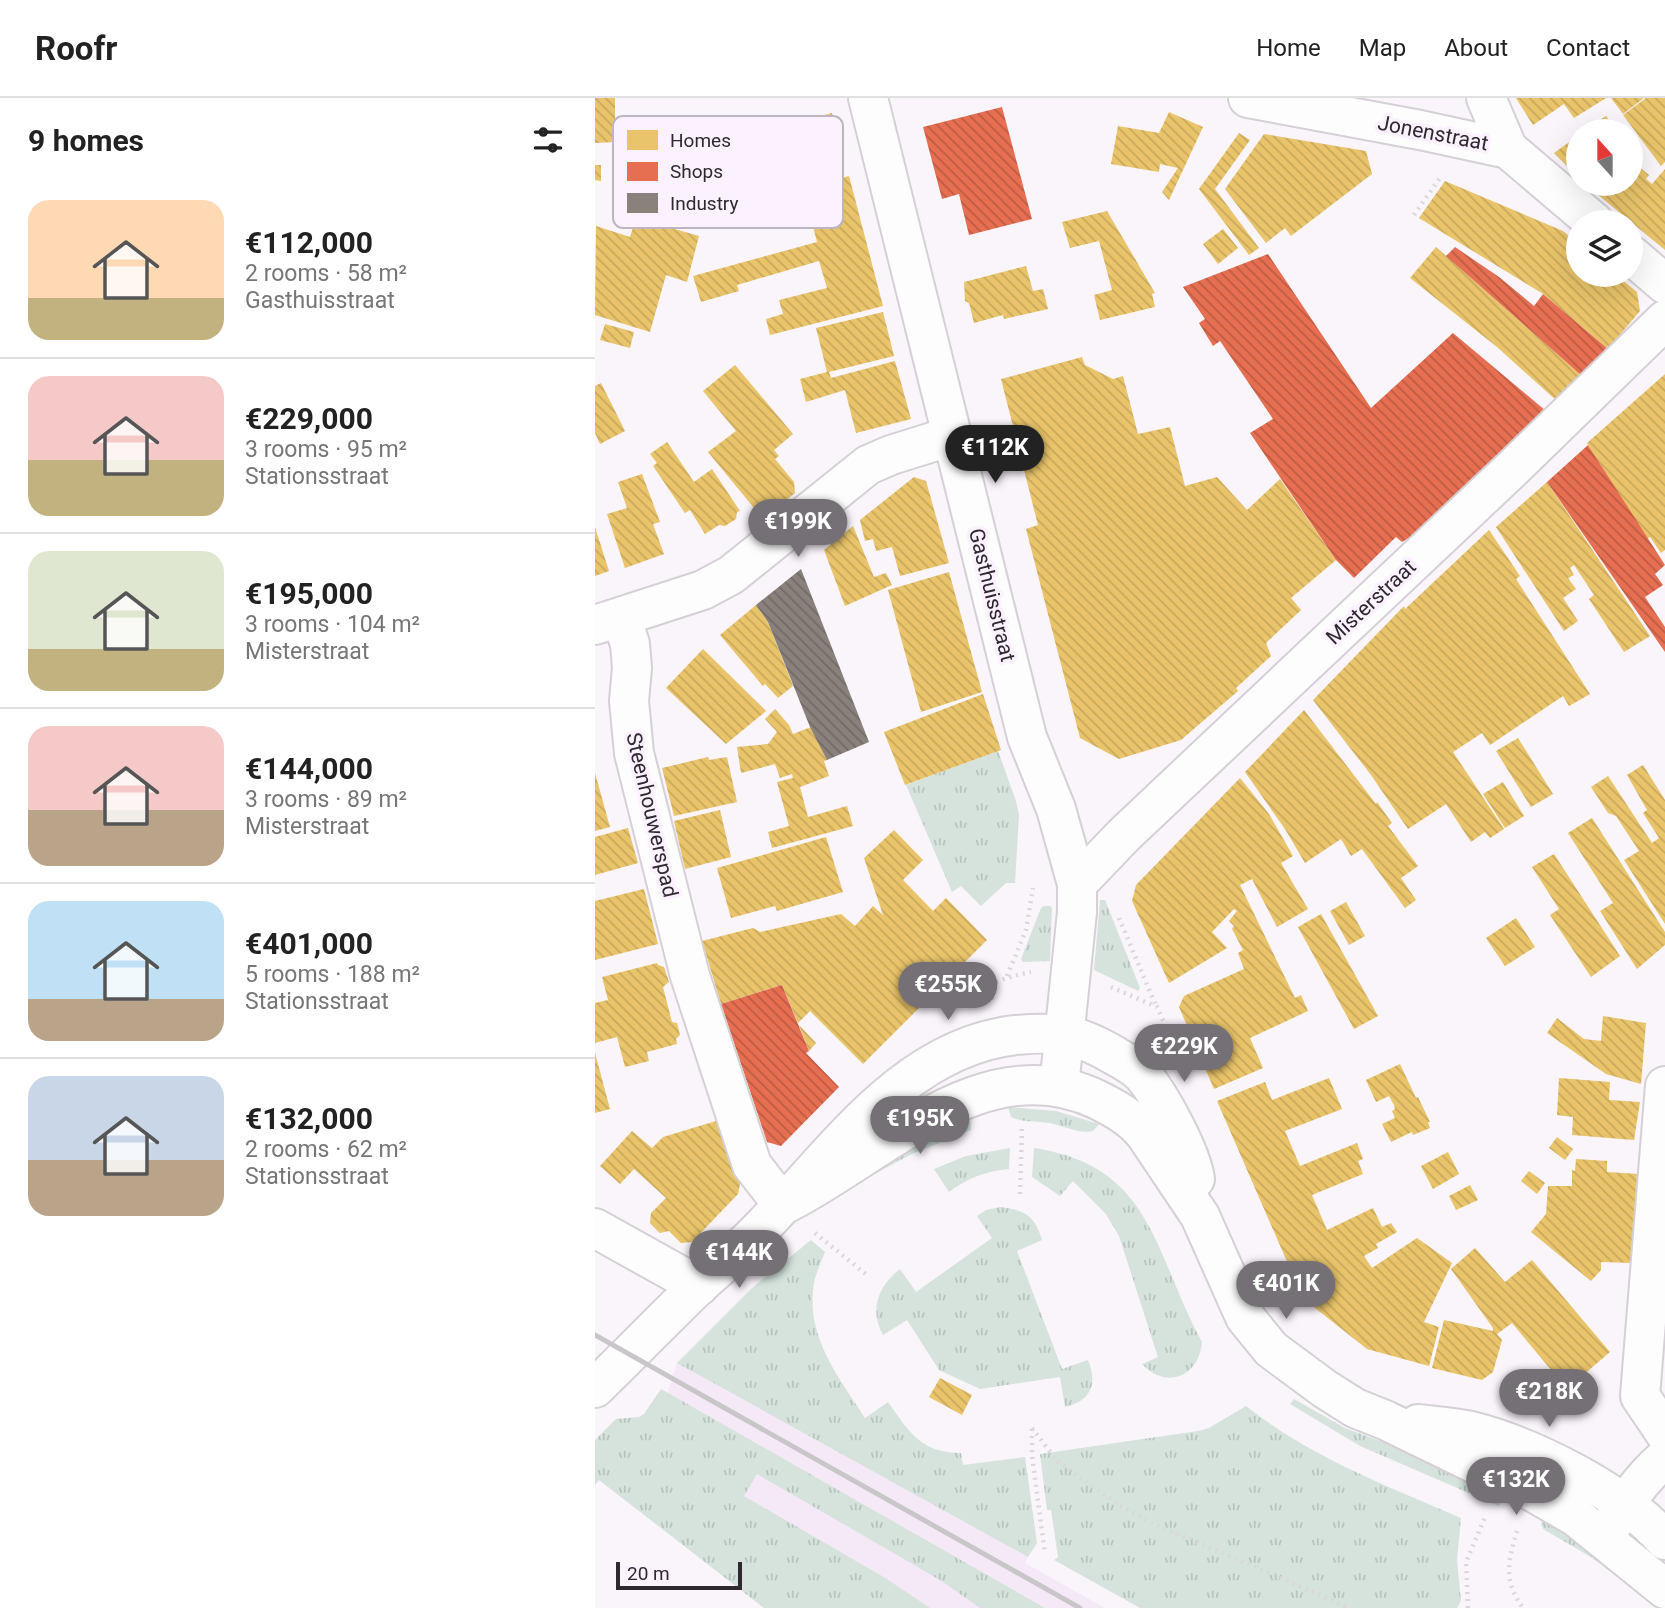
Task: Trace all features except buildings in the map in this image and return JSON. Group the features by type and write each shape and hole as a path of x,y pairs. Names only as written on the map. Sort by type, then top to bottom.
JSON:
{"street":[{"name":"Gasthuisstraat","path":"869,98 1027,737 1056,809 1077,884 1077,912 1059,1087"},
{"name":"Jonenstraat","path":"1248,98 1508,149 1580,210"},
{"path":"1486,98 1508,149"},
{"path":"1643,265 1665,284"},
{"name":"Misterstraat","path":"1077,884 1137,822 1504,477 1665,320"},
{"name":"Steenhouwerspad","path":"783,1205 752,1165 690,976 634,753 629,701 632,668 630,644 608,621 703,590 731,575 868,465 952,436"},
{"path":"595,1388 740,1249 869,1113 938,1059 976,1042 998,1037 1065,1033 1102,1048 1142,1074 1165,1109 1193,1167 1200,1216"},
{"path":"783,1205 812,1191 891,1137 964,1100 1002,1088 1029,1085 1059,1087 1097,1100 1118,1110 1138,1125 1200,1216 1245,1317 1259,1336 1290,1364 1355,1408 1534,1492 1576,1517 1665,1589"},
{"path":"1665,1086 1640,1396 1665,1433"},
{"path":"595,1228 699,1286"},
{"path":"1385,1420 1469,1431 1506,1442 1574,1474 1624,1504 1665,1540"},
{"path":"1604,1538 1624,1504 1647,1474 1665,1458"}],"path":[{"path":"1077,884 1109,894 1178,1054"},
{"path":"1007,977 1027,930 1032,893"},
{"path":"1071,975 1100,982 1157,1007"},
{"path":"1020,1194 1022,1126"},
{"path":"811,1231 819,1234 867,1275"},
{"path":"1045,1554 1031,1428 1058,1462 1116,1503 1150,1522 1350,1608"},
{"path":"1468,1608 1467,1562 1488,1508"}],"shaded area":[{"path":"677,1363 747,1402 1033,1547 1025,1563 1105,1608 890,1608 817,1555 649,1419 668,1392"}],"green space":[{"path":"998,751 1019,815 1015,883 1006,883 981,906 961,886 952,892 906,785"},
{"path":"1100,900 1105,900 1140,988 1138,991 1094,970"},
{"path":"1044,906 1052,908 1050,961 1023,962 1021,959"},
{"path":"1008,1107 1056,1111 1099,1124 1093,1131 1082,1131 1049,1123 1020,1120 1011,1117"},
{"path":"970,1117 971,1130 912,1154 848,1188 881,1156"},
{"path":"1010,1148 1009,1169 977,1176 949,1192 934,1169 966,1156"},
{"path":"1034,1148 1074,1158 1104,1174 1127,1194 1145,1219 1202,1342 1200,1354 1188,1371 1171,1378 1151,1372 1142,1364 1158,1357 1119,1236 1106,1214 1073,1181 1060,1196 1032,1177"},
{"path":"1000,1207 1022,1212 1032,1220 1039,1232 1042,1240 1017,1251 1062,1369 1088,1360 1092,1384 1086,1396 1074,1404 1065,1407 1060,1377 980,1389 939,1370 907,1320 883,1335 879,1326 876,1308 878,1299 892,1276 900,1269 916,1292 992,1238 977,1216 986,1210"},
{"path":"811,1240 825,1252 815,1279 813,1302 814,1321 819,1338 835,1371 865,1418 888,1402 917,1439 936,1449 961,1453 963,1465 1025,1457 1037,1543 1028,1557 677,1363 753,1287"},
{"path":"661,1389 1045,1608 980,1608 940,1580 757,1474 744,1496 887,1579 930,1608 764,1608 599,1480 595,1485 595,1440 616,1419 644,1414"},
{"path":"1294,1399 1345,1428 1457,1470 1505,1493 1499,1506 1360,1446 1290,1404"},
{"path":"1246,1406 1296,1441 1377,1482 1461,1518 1457,1560 1461,1601 1457,1608 1140,1608 1054,1560 1058,1557 1051,1510 1047,1510 1040,1454 1198,1431 1209,1428"},
{"path":"1544,1515 1628,1576 1623,1581 1591,1557 1543,1529 1541,1524"}],"railway":[{"path":"595,1335 1080,1608"}]}
